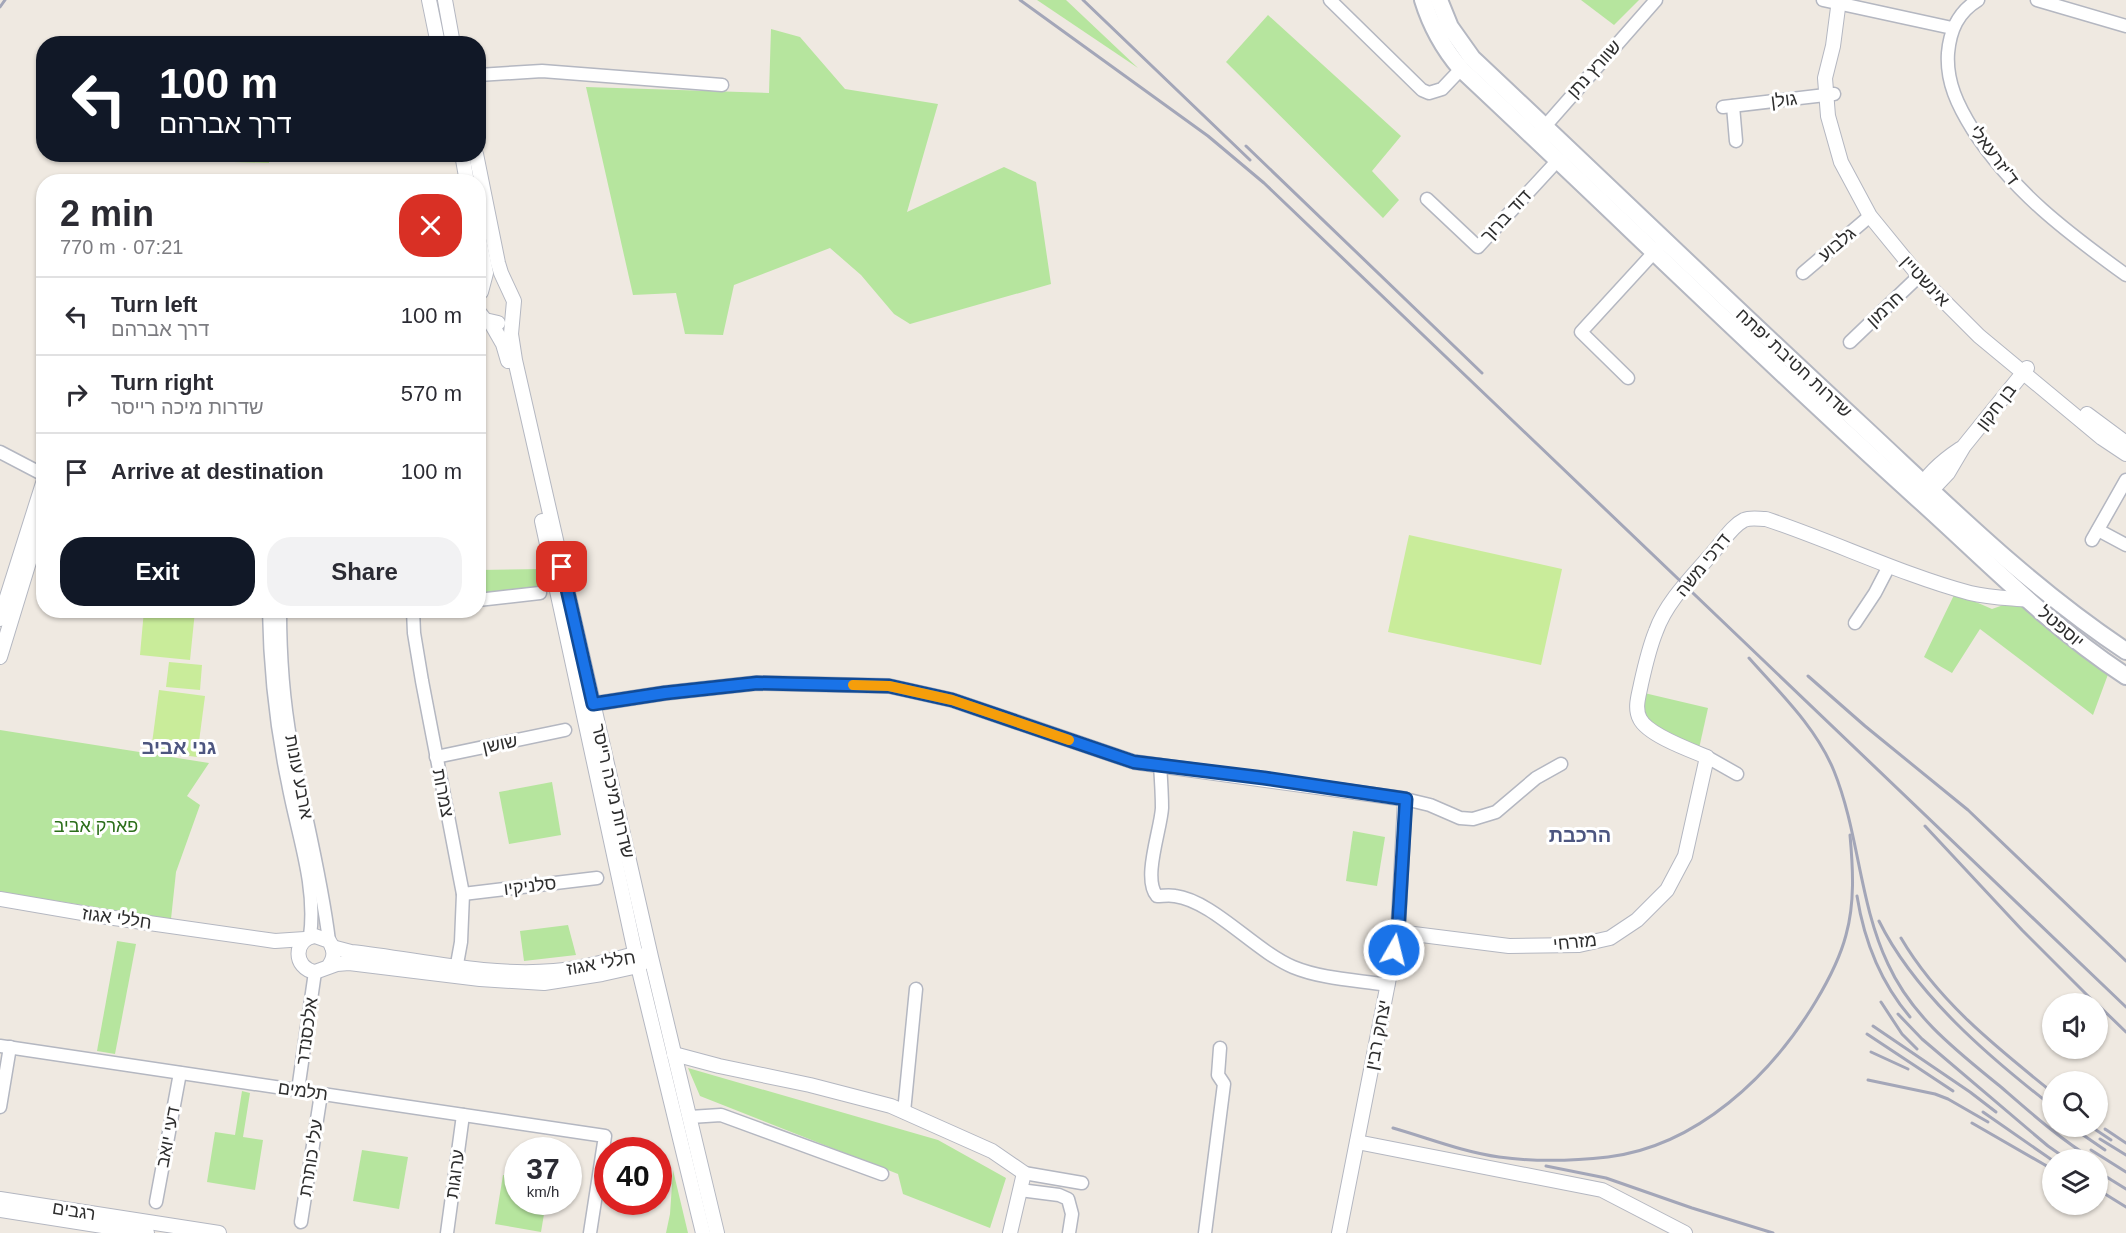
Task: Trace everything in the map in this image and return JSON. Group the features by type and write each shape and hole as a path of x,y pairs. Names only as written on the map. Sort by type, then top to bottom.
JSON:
{"main road":[{"path":"1424,0 1437,35 1461,69 1542,134"},
{"path":"1439,0 1450,27 1466,51 1542,134"},
{"name":"שדרות חטיבת יפתח","path":"1542,134 1558,160 1807,398 1924,491 2048,595"},
{"name":"שדרות חטיבת יפתח","path":"1542,134 1660,235 1759,330 1924,491 2000,574"},
{"name":"יוספטל","path":"2000,574 2076,640 2126,676"},
{"name":"יוספטל","path":"2048,595 2126,651"}],"street":[{"path":"429,0 436,36"},
{"path":"445,0 452,36"},
{"path":"1330,0 1422,90 1429,93 1437,92 1461,69"},
{"name":"שוורץ נתן","path":"1542,134 1656,0"},
{"path":"1822,0 1952,28 1962,13 1978,0"},
{"path":"2037,0 2126,26"},
{"name":"אינשטיין","path":"1839,2 1833,46 1825,78 1844,147 1864,191 1876,210 1936,283 2026,370 2102,438 2126,454"},
{"name":"ד'יזרעאלי","path":"1952,28 1947,62 1950,82 1956,100 1985,148 2027,197 2050,218 2126,275"},
{"path":"486,74 542,71 722,85"},
{"name":"אינשטיין","path":"1830,94 1832,133 1841,162 1870,216 1919,276 1979,336 2126,443"},
{"name":"גולן","path":"1736,141 1728,106 1830,94"},
{"name":"דוד ברוך","path":"1427,199 1478,247 1558,160"},
{"path":"486,203 498,262 508,290"},
{"name":"גלבוע","path":"1803,273 1870,216"},
{"path":"1628,378 1581,332 1655,252 1659,246 1660,235"},
{"name":"חרמון","path":"1850,342 1919,276"},
{"path":"486,290 497,285 508,290"},
{"name":"שדרות מיכה רייסר","path":"508,290 514,301 511,334 515,360 651,957 717,1233"},
{"path":"486,317 501,323 506,321 513,312"},
{"name":"שדרות מיכה רייסר","path":"486,321 503,344 508,363 637,960 703,1233"},
{"name":"בן חקון","path":"1924,491 1954,465 1964,446 2026,370"},
{"path":"0,452 36,471"},
{"path":"2126,478 2095,535 2126,545"},
{"path":"0,619 36,505"},
{"name":"דרכי משה","path":"1707,757 1650,730 1640,719 1637,705 1647,658 1660,622 1681,591 1734,527 1749,519 1766,519 1889,566 1971,593 2029,600"},
{"path":"0,657 36,539"},
{"path":"1855,623 1875,593 1889,566"},
{"path":"1991,597 2003,590 2004,585 2000,574"},
{"path":"486,599 540,593"},
{"name":"ארבע עונות","path":"268,618 272,688 280,741 312,898 313,917 308,938"},
{"name":"ארבע עונות","path":"280,618 283,687 290,740 322,889 331,944"},
{"name":"צמרות","path":"414,618 436,757 463,894 461,942 455,971"},
{"path":"593,704 757,683 889,686 952,700 1134,762 1406,799 1430,805 1460,818 1473,819 1496,812 1529,784 1561,764"},
{"name":"שושן","path":"436,757 565,730"},
{"path":"1707,757 1737,774"},
{"name":"מזרחי","path":"1398,932 1509,946 1579,945 1610,938 1637,920 1667,890 1685,856 1707,757"},
{"path":"1160,765 1162,810 1151,863 1153,891 1156,896 1176,896 1194,902 1274,957 1292,966 1308,972 1388,985"},
{"name":"יצחק רבין","path":"1339,1233 1398,932 1406,799"},
{"name":"סלניקיו","path":"463,894 597,878"},
{"name":"חללי אגוז","path":"0,898 89,915 275,941 308,938"},
{"name":"חללי אגוז","path":"0,908 274,949 290,955 301,963"},
{"path":"320,936 331,944 333,958 322,969 305,968 301,963 298,953 301,943 308,938 320,936"},
{"name":"חללי אגוז","path":"331,944 351,952 455,971"},
{"name":"חללי אגוז","path":"322,969 349,963 455,971 555,971 651,957"},
{"name":"אלכסנדר","path":"298,1090 322,969"},
{"path":"904,1112 916,989"},
{"path":"0,1107 5,1046"},
{"name":"תלמים","path":"5,1046 605,1136 590,1233"},
{"path":"1205,1233 1224,1084 1218,1075 1220,1048"},
{"path":"674,1054 719,1066 810,1084 891,1106 992,1151 1024,1173 1082,1183"},
{"name":"דעי יואב","path":"156,1202 180,1072"},
{"name":"עלי כותרת","path":"301,1222 321,1094"},
{"path":"690,1117 721,1114 882,1174"},
{"name":"ערוגות","path":"447,1233 463,1115"},
{"path":"1357,1142 1602,1190 1685,1233"},
{"path":"1010,1233 1024,1173"},
{"path":"1020,1190 1059,1195 1068,1200 1072,1214 1069,1233"},
{"name":"רגבים","path":"0,1199 105,1225 219,1233"},
{"name":"רגבים","path":"0,1210 147,1233"}],"green space":[{"path":"1037,0 1066,0 1138,68"},
{"path":"1581,0 1639,0 1614,25"},
{"path":"1268,15 1401,136 1372,171 1399,200 1383,218 1226,62"},
{"path":"771,29 800,37 845,89 938,104 907,212 1004,167 1036,182 1051,284 910,324 894,314 861,275 830,248 734,285 723,335 685,334 676,293 633,295 586,87 769,93"},
{"path":"1409,535 1562,569 1541,665 1388,632"},
{"path":"543,569 547,589 486,596 486,570"},
{"path":"1955,593 1992,609 2009,603 2023,602 2110,669 2093,715 1980,629 1952,673 1924,657"},
{"path":"143,618 194,618 190,660 140,655"},
{"path":"169,662 202,665 200,690 166,687"},
{"path":"159,690 205,696 197,757 151,751"},
{"path":"1640,692 1708,708 1698,753 1644,724"},
{"name":"פארק אביב","path":"0,730 209,763 187,796 200,805 176,872 171,919 0,892"},
{"path":"552,782 561,835 509,844 499,792"},
{"path":"1353,831 1385,837 1377,886 1346,881"},
{"path":"568,925 576,955 524,961 520,931"},
{"path":"117,941 136,944 115,1054 97,1051"},
{"path":"688,1068 938,1140 1006,1178 990,1228 903,1194 898,1174 700,1096"},
{"path":"242,1091 250,1093 243,1137 263,1140 255,1190 207,1182 215,1132 235,1135"},
{"path":"362,1150 408,1157 399,1209 353,1201"},
{"path":"673,1170 688,1233 666,1233 670,1215 672,1215"},
{"path":"504,1175 504,1215 544,1215 541,1232 495,1224"}],"railway":[{"path":"0,7 5,0"},
{"path":"1020,0 1208,136 1264,183 2126,1007"},
{"path":"1083,0 1250,160"},
{"path":"1246,146 1482,373"},
{"path":"1749,658 1807,725 1834,771 1849,819 1878,941 1898,983 1910,1001 1937,1032 1968,1060 2078,1149"},
{"path":"1808,676 1968,810 2126,961"},
{"path":"1925,826 2022,930 2085,993"},
{"path":"1393,1128 1486,1155 1526,1160 1554,1160 1608,1157 1641,1150 1672,1139 1701,1123 1754,1080 1777,1055 1798,1029 1829,977 1843,944 1851,911 1850,835"},
{"path":"1857,896 1864,929 1875,960 1890,990 1910,1017"},
{"path":"1879,921 1894,948 1933,999 2003,1067 2042,1098"},
{"path":"1901,938 1916,961 1950,1003 1989,1040 2042,1084"},
{"path":"1881,1002 1902,1034 1917,1049"},
{"path":"1898,1014 1922,1039 2052,1149"},
{"path":"2108,1015 2126,1032"},
{"path":"1873,1026 1996,1112"},
{"path":"1867,1034 1953,1091"},
{"path":"1871,1052 1908,1069"},
{"path":"1868,1080 1935,1094 1988,1122"},
{"path":"1983,1112 2042,1153"},
{"path":"1972,1123 2042,1163"},
{"path":"2108,1131 2126,1143"},
{"path":"2086,1137 2104,1149"},
{"path":"2106,1137 2111,1140"},
{"path":"2100,1139 2126,1155"},
{"path":"2108,1161 2126,1172"},
{"path":"1546,1166 1606,1178 1773,1233"},
{"path":"2108,1178 2126,1189"},
{"path":"2108,1196 2126,1207"}],"slow traffic":[{"path":"853,685 889,686 952,700 1069,740"}],"district":[{"name":"גני אביב","path":"179,747"},
{"name":"הרכבת","path":"1580,835"}],"route":[{"path":"562,567 593,704 757,683 889,686 952,700 1134,762 1406,799 1398,932 1394,950"}]}
